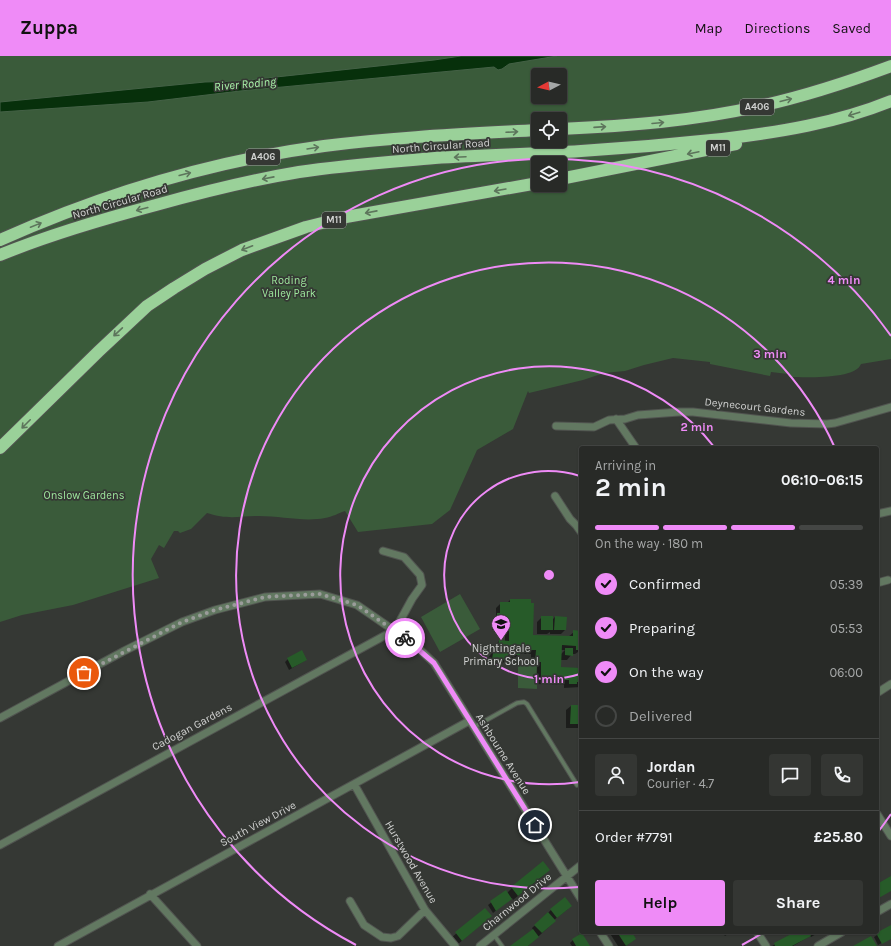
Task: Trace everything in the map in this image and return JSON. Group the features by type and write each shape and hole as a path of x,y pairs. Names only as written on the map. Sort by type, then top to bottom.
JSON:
{"highway":[{"name":"A406","path":"567,130 669,121 759,107 850,81 891,66"},
{"name":"North Circular Road","path":"0,255 33,242 125,213 209,191 300,172 362,164 437,158 583,151 731,138 813,125 891,101"},
{"name":"M11","path":"567,178 734,144 813,125"},
{"name":"North Circular Road","path":"0,240 75,209 123,192 174,177 258,157 317,147 373,140 531,130"},
{"name":"M11","path":"0,448 99,351 148,306 205,269 242,250 306,227 346,217 531,184"}],"street":[{"name":"Deynecourt Gardens","path":"556,426 594,427 601,423 638,415 679,412 693,412 791,423 827,424 891,407"},
{"path":"616,419 635,446"},
{"path":"555,496 570,519 579,523"},
{"path":"879,514 891,511"},
{"path":"0,718 124,651 182,622 215,610 257,598 320,594 357,605 395,630 412,599 422,585 420,575 404,557 383,551"},
{"path":"879,582 888,580"},
{"name":"Ashbourne Avenue","path":"395,630 415,645 434,663 579,897"},
{"name":"Cadogan Gardens","path":"0,845 395,630"},
{"path":"879,692 891,684"},
{"name":"South View Drive","path":"58,946 150,894 469,721"},
{"name":"Hurstwood Avenue","path":"354,784 425,910 455,946"},
{"path":"879,817 891,836"},
{"name":"Charnwood Drive","path":"480,946 579,867"},
{"path":"150,894 197,946"},
{"path":"350,902 364,925 382,937 391,938 398,936 425,910"},
{"path":"879,911 891,904"},
{"path":"601,934 609,946"},
{"path":"759,934 766,946"},
{"path":"818,946 839,934"}],"lane":[{"path":"473,727 517,704 524,702 527,704 577,785"},
{"path":"494,935 502,946"}],"green space":[{"name":"Roding Valley Park","path":"0,56 891,56 891,359 861,364 857,369 840,375 789,377 788,374 771,372 770,376 710,364 710,362 673,358 625,371 604,373 583,380 529,393 528,391 513,429 477,450 450,510 432,524 358,532 345,511 333,516 317,519 267,516 227,517 207,513 191,529 180,533 178,531 174,531 164,548 159,545 151,559 159,578 73,605 22,615 0,622"},
{"path":"460,594 480,629 440,652 421,617"},
{"path":"518,664 537,665 537,689 518,688"}],"water":[{"name":"River Roding","path":"461,56 557,56 509,64 498,70 494,67 240,91 148,102 0,112 0,102 205,82 239,81"}],"building":[{"path":"510,599 531,599 531,603 534,603 533,635 573,636 573,630 579,631 579,650 576,650 576,646 562,645 561,667 579,668 579,682 577,682 577,684 569,684 569,680 541,680 541,662 535,662 536,650 520,650 520,655 508,655 508,660 492,660 493,653 496,653 496,647 498,647 499,640 509,641 509,628 497,625 497,613 500,613 500,602 510,602"},
{"path":"541,616 553,616 553,630 541,630"},
{"path":"555,616 567,617 566,630 554,630"},
{"path":"565,648 573,648 573,656 565,655"},
{"path":"302,650 307,660 292,668 287,658"},
{"path":"571,705 579,705 579,724 570,724"},
{"path":"543,861 550,870 518,896 511,887"},
{"path":"891,876 891,891 879,898 879,883"},
{"path":"506,890 512,899 496,911 490,901"},
{"path":"565,897 572,906 557,918 550,909"},
{"path":"485,908 492,916 462,941 455,932"},
{"path":"548,912 556,921 542,933 534,925"},
{"path":"891,925 891,939 882,944 877,934 879,934 879,931"},
{"path":"533,929 539,937 528,946 510,946"},
{"path":"583,934 590,946 576,946 572,939"},
{"path":"618,934 633,934 636,939 626,946"},
{"path":"791,934 810,934 811,936 792,946 775,946 774,943"},
{"path":"871,936 877,946 853,946"}],"way so far":[{"path":"84,673 182,622 215,610 265,597 320,594 357,605 405,638"}],"place":[{"name":"Nightingale Primary School","path":"501,641"}],"route":[{"path":"405,638 415,645 434,663 535,825"}],"park label":[{"name":"Onslow Gardens","path":"84,495"}]}
